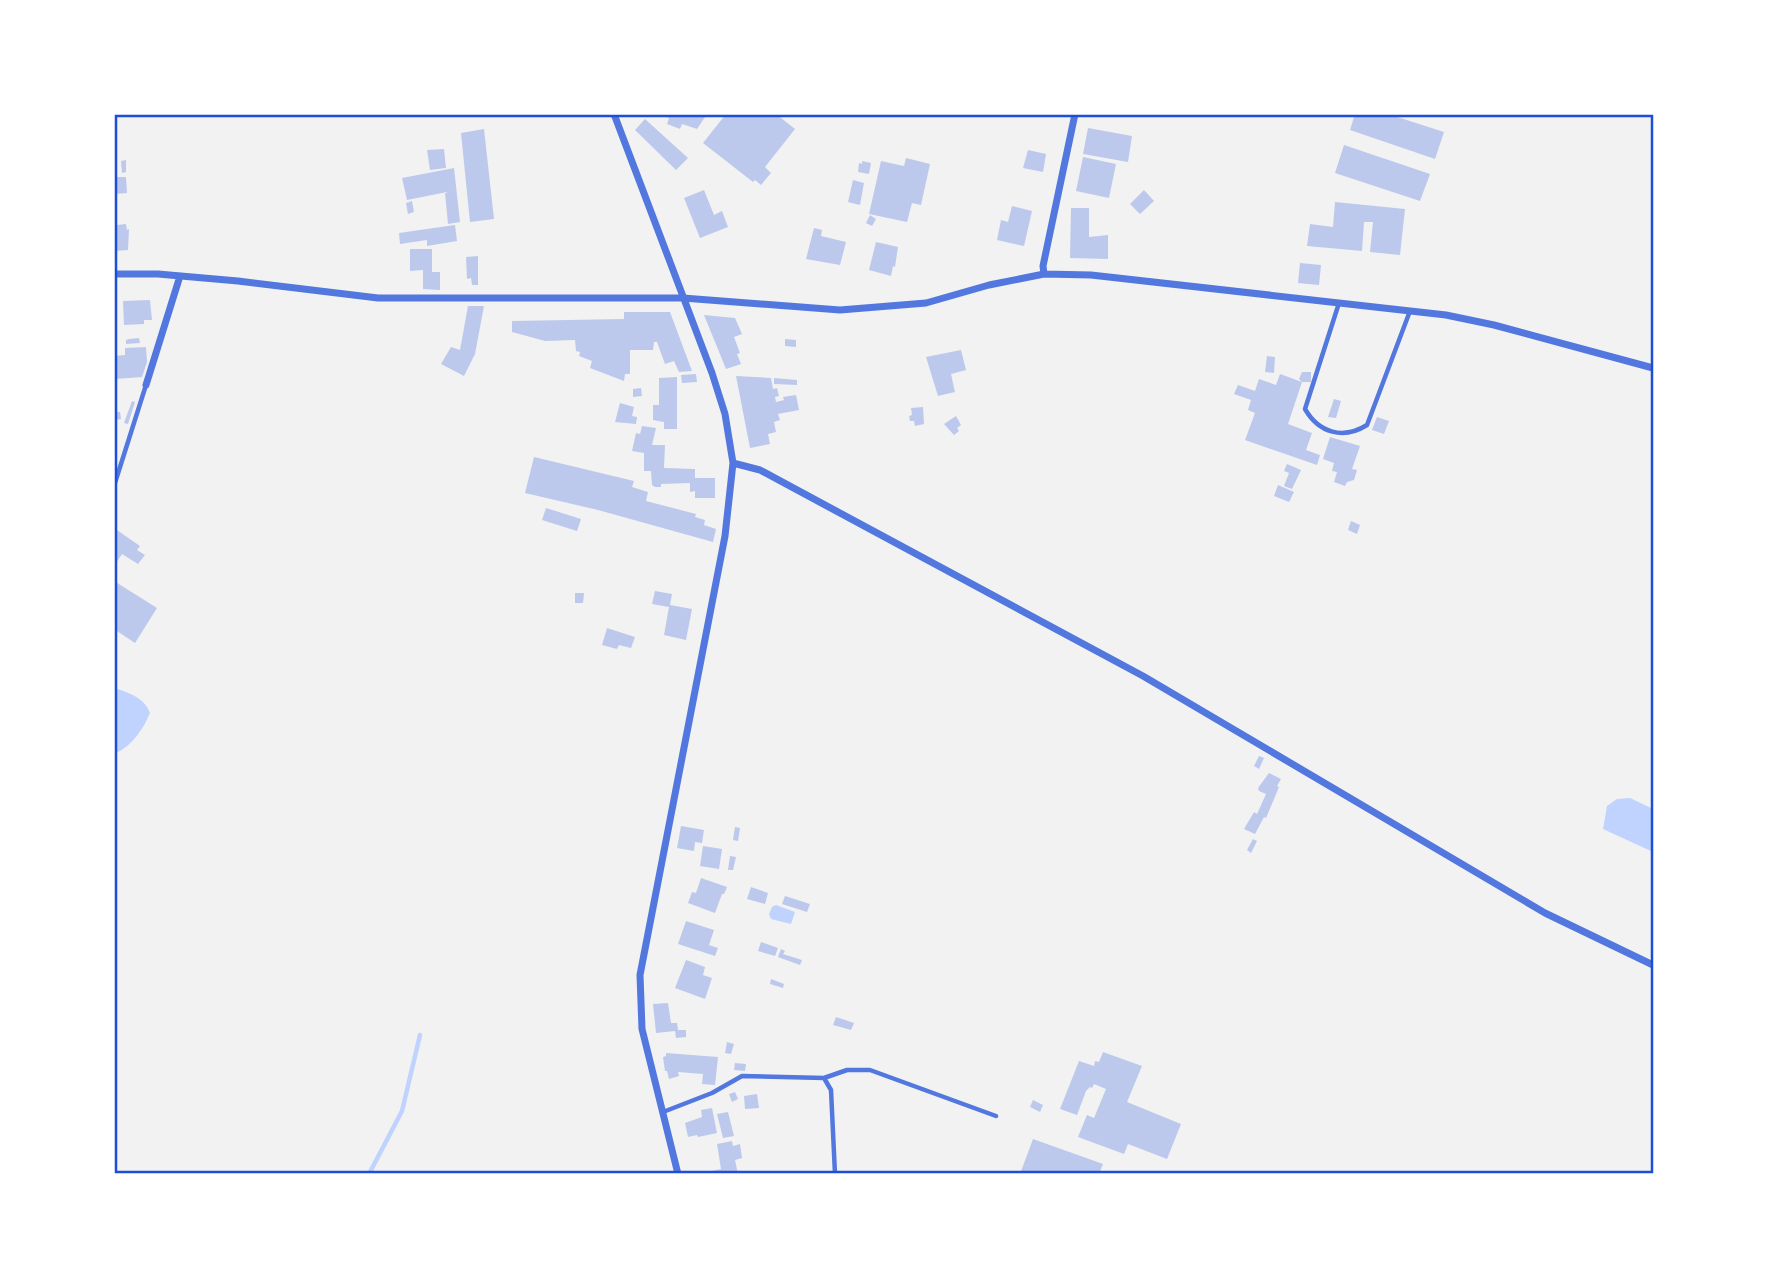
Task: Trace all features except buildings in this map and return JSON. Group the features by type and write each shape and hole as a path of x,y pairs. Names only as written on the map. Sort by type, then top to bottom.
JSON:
{"street":[{"path":"614,114 725,414 733,463 725,536 640,975 642,1029 678,1174"},
{"path":"1044,274 1043,266 1075,114"},
{"path":"114,274 180,276 378,298 683,298 840,310 926,303 989,285 1044,274 1091,275 1410,311 1494,325 1653,368"},
{"path":"146,384 180,276"},
{"path":"733,463 760,470 1143,676 1545,913 1653,965"}],"lane":[{"path":"1339,302 1305,409 1319,427 1333,433 1357,432 1367,425 1410,311"},
{"path":"114,486 146,384"},
{"path":"663,1112 712,1093 742,1076 824,1078 847,1069 870,1070 996,1116"},
{"path":"824,1078 831,1090 835,1174"}],"water":[{"path":"114,688 140,699 150,713 137,736 128,746 116,753 114,751"},
{"path":"1630,798 1653,809 1653,852 1603,829 1607,806 1617,799"},
{"path":"776,905 795,912 791,924 771,919 769,914"}],"waterway":[{"path":"369,1174 402,1111 420,1035"}]}
